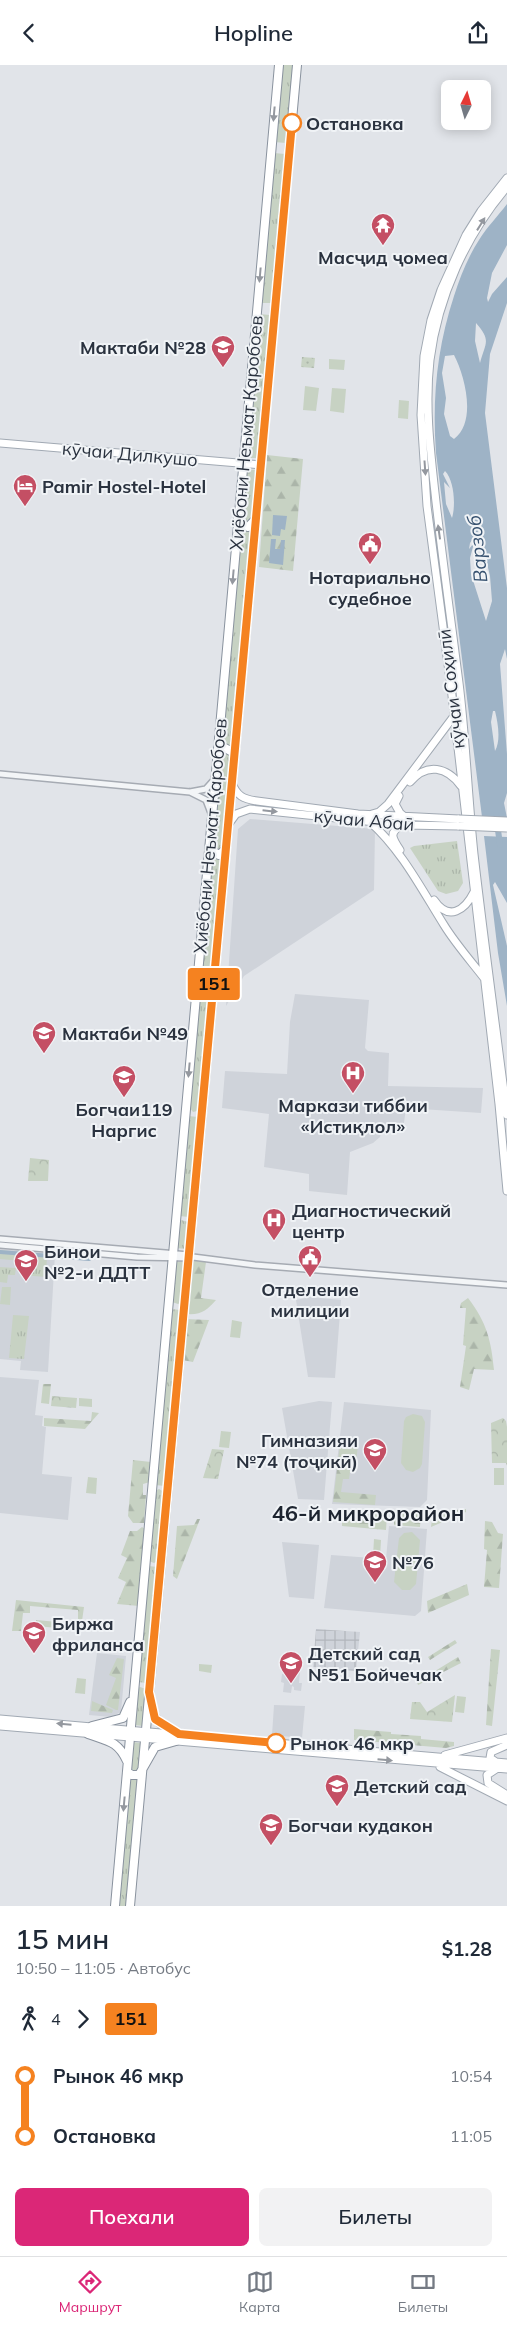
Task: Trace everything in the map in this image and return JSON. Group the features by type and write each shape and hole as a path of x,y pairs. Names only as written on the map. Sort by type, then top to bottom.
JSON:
{"highway":[{"name":"Хиёбони Неъмат Қаробоев","path":"115,1906 279,65"},
{"name":"Хиёбони Неъмат Қаробоев","path":"130,1906 297,65"},
{"path":"238,519 245,527 248,527 256,519"},
{"path":"218,753 225,748 234,753"},
{"path":"209,849 219,855 226,849"},
{"path":"186,1108 189,1113 195,1115 202,1108"},
{"path":"176,1224 183,1217 191,1223"},
{"path":"168,1303 176,1309 181,1308 185,1302"},
{"path":"152,1492 154,1488 162,1487 167,1491 167,1497"},
{"path":"146,1556 148,1561 153,1564 161,1558"},
{"path":"90,1730 123,1718 134,1690 140,1684 144,1685 149,1692 155,1719 178,1738 155,1747 142,1772 134,1775 127,1772"},
{"path":"90,1730 115,1743 122,1751 128,1763"}],"main road":[{"name":"кӯчаи Соҳилӣ","path":"507,178 481,211 455,255 434,313 424,356 421,415 428,505 455,716 507,1191"},
{"path":"507,187 488,213 461,258 437,322 430,358 427,407 448,600 460,686 474,853 507,1115"},
{"name":"кӯчаи Дилкушо","path":"0,443 260,465"},
{"path":"437,582 440,585 446,581"},
{"path":"440,602 448,600"},
{"path":"455,716 446,731 388,804 370,818 385,836 436,910 444,925 484,979"},
{"path":"462,786 452,774 447,772 428,770 416,775 395,801 396,809 405,821 394,829 392,839 437,905 445,911 461,910 468,904 474,891"},
{"name":"кӯчаи Абаӣ","path":"232,783 238,795 244,799 370,818"},
{"name":"кӯчаи Абаӣ","path":"228,825 236,814 250,809 507,828"},
{"name":"кӯчаи Абаӣ","path":"459,823 507,821"},
{"path":"0,1719 130,1734 436,1761 496,1765 507,1763"},
{"path":"0,1726 90,1730"},
{"path":"436,1761 507,1738"},
{"path":"507,1745 491,1751 490,1758 496,1765 507,1769"},
{"path":"436,1761 507,1801"},
{"path":"496,1765 487,1775 488,1783 507,1795"}],"street":[{"path":"0,774 190,792 206,789 215,779"},
{"path":"190,792 206,800 212,815"},
{"path":"0,1239 173,1256"},
{"path":"0,1245 190,1257 255,1265 507,1285"}],"shaded area":[{"path":"250,819 375,829 374,890 244,976 226,1006 238,829"},
{"name":"Маркази тиббии «Истиқлол»","path":"295,994 369,1000 365,1048 368,1051 389,1053 388,1086 483,1088 481,1113 406,1108 403,1130 382,1129 380,1137 373,1143 350,1152 347,1195 309,1191 309,1174 264,1167 269,1114 222,1108 225,1071 287,1074 290,1022"},
{"path":"0,1249 55,1254 48,1372 20,1370 21,1361 0,1359"},
{"path":"310,1297 341,1300 335,1378 308,1377 296,1300"},
{"path":"0,1377 39,1380 35,1415 43,1416 42,1426 46,1427 42,1474 72,1477 68,1520 0,1513"},
{"path":"319,1401 332,1402 324,1500 298,1499 282,1408"},
{"path":"344,1402 431,1410 427,1500 420,1507 332,1504"},
{"name":"№76","path":"389,1526 427,1529 421,1611 415,1616 324,1608 331,1555 386,1559"},
{"path":"282,1542 319,1545 314,1599 289,1597"},
{"path":"316,1629 360,1632 356,1671 313,1667"},
{"path":"97,1653 126,1656 121,1712 111,1717 89,1715"},
{"path":"292,1672 300,1672 299,1683 302,1683 301,1691 294,1690 292,1686 291,1693 283,1692 282,1674 289,1675 289,1679 291,1679"},
{"path":"274,1705 305,1706 302,1738 272,1735"}],"green space":[{"path":"281,65 293,65 286,143 274,142"},
{"path":"274,153 285,154 273,303 261,303"},
{"path":"259,314 270,315 258,456 256,458 247,458"},
{"path":"302,357 315,358 314,368 301,367"},
{"path":"329,359 345,360 344,370 329,369"},
{"path":"305,386 319,388 316,411 303,410"},
{"path":"332,388 346,389 344,413 330,411"},
{"path":"399,400 409,401 408,419 398,418"},
{"path":"267,455 303,459 293,571 259,567"},
{"path":"246,469 256,470 251,520 247,523 242,520"},
{"path":"241,528 250,529 231,747 221,746"},
{"path":"226,752 230,754 221,850 219,851 213,849 221,754"},
{"path":"457,841 463,883 458,891 446,894 438,891 410,848"},
{"path":"212,855 221,856 199,1108 193,1112 189,1107"},
{"path":"188,1116 198,1117 189,1217 179,1216"},
{"path":"30,1158 49,1160 48,1181 28,1181"},
{"path":"181,1220 188,1222 186,1249 176,1248 179,1222"},
{"path":"0,1250 47,1255 46,1277 21,1275 22,1261 0,1259"},
{"path":"196,1260 206,1262 201,1298 216,1300 204,1311 197,1314 187,1314 193,1262"},
{"path":"175,1261 185,1262 181,1303 178,1304 172,1302"},
{"path":"0,1267 16,1268 15,1275 8,1275 7,1283 0,1282"},
{"path":"2,1287 11,1287 10,1305 0,1304"},
{"path":"468,1298 480,1316 487,1332 494,1370 474,1369 469,1390 460,1387 466,1346 463,1345 466,1308 460,1308 461,1303"},
{"path":"171,1309 180,1310 165,1486 155,1485"},
{"path":"13,1315 29,1316 24,1359 9,1358"},
{"path":"185,1319 209,1320 193,1362 182,1360"},
{"path":"232,1320 242,1322 240,1338 230,1337"},
{"path":"43,1384 51,1384 49,1404 41,1403"},
{"path":"52,1396 77,1398 76,1408 51,1406"},
{"path":"79,1398 92,1399 92,1407 79,1406"},
{"path":"92,1412 99,1413 85,1429 44,1426 44,1418 91,1421"},
{"path":"413,1414 422,1416 425,1422 422,1464 420,1468 413,1472 406,1470 401,1463 404,1421 406,1417"},
{"path":"503,1418 506,1421 507,1427 507,1466 506,1463 492,1463 491,1423"},
{"path":"221,1431 231,1432 229,1448 219,1447"},
{"path":"340,1444 358,1445 355,1472 350,1472 349,1479 343,1479 341,1492 376,1495 375,1505 333,1502"},
{"path":"212,1449 224,1450 218,1479 203,1478"},
{"path":"133,1460 151,1462 150,1482 143,1484 143,1495 146,1495 144,1523 133,1523 128,1516"},
{"path":"494,1468 504,1468 504,1485 494,1485"},
{"path":"88,1477 97,1478 96,1494 86,1493"},
{"path":"159,1489 164,1492 158,1561 154,1563 149,1561 155,1491"},
{"path":"466,1509 466,1512 431,1527 433,1512"},
{"path":"394,1512 421,1513 420,1527 394,1525"},
{"path":"351,1513 387,1515 386,1530 342,1526 342,1518 350,1518"},
{"path":"197,1519 200,1519 177,1579 173,1576 177,1526 194,1525"},
{"path":"485,1521 492,1522 498,1533 503,1534 499,1588 484,1587 487,1550 484,1549"},
{"path":"142,1527 145,1529 139,1606 117,1604 126,1582 118,1578 127,1558 121,1555 130,1531 137,1531"},
{"path":"412,1532 420,1540 416,1584 410,1590 402,1590 394,1582 399,1538 404,1533"},
{"path":"374,1539 381,1540 380,1557 373,1556"},
{"path":"148,1566 158,1567 147,1683 138,1682"},
{"path":"467,1584 469,1595 428,1613 427,1601"},
{"path":"16,1600 84,1607 82,1621 78,1621 78,1610 30,1606 30,1613 23,1613 21,1631 12,1631"},
{"path":"36,1620 80,1624 79,1630 36,1626"},
{"path":"455,1640 457,1643 430,1660 428,1657"},
{"path":"491,1649 500,1650 492,1726 486,1725"},
{"path":"458,1657 461,1663 418,1685 417,1682"},
{"path":"117,1658 124,1659 118,1710 116,1710 106,1705 116,1678 109,1675"},
{"path":"199,1664 212,1665 211,1673 199,1671"},
{"path":"77,1678 86,1679 85,1694 75,1693"},
{"path":"140,1687 146,1689 143,1726 134,1725 137,1689"},
{"path":"455,1695 452,1722 410,1719 412,1702 420,1702 427,1712"},
{"path":"457,1696 466,1697 464,1713 455,1712"},
{"path":"92,1701 113,1710 112,1713 91,1711"},
{"path":"354,1729 421,1736 421,1739 454,1742 454,1746 446,1748 354,1740"},
{"path":"132,1742 142,1743 139,1770 137,1772 130,1768"},
{"path":"129,1776 139,1777 127,1906 117,1906"}],"water":[{"path":"507,204 507,245 492,273 487,298 488,302 492,294 507,277 507,303 490,354 485,413 507,588 507,659 505,649 500,664 507,754 507,793 504,803 507,818 482,817 436,453 435,393 443,335 456,289 475,247 485,231","holes":["476,323 486,338 480,363 475,341","454,355 462,375 467,399 465,422 461,431 454,439 450,436 444,414 446,398 442,373 445,356","445,471 452,486 454,500 452,518 446,504 444,482 450,488 443,474","479,530 490,576 492,601 486,621 471,574 470,558 474,543 469,549 470,543","493,711 495,711 498,731 498,742 495,751 491,722"]},
{"path":"273,515 287,516 285,530 281,529 280,536 272,535"},
{"path":"271,539 276,539 275,549 280,549 281,540 285,540 283,565 269,563"},
{"path":"484,836 507,837 507,903 495,882 493,885 507,946 507,1006 498,953"}],"waterway":[{"name":"Варзоб","path":"496,815 500,845"},
{"path":"0,1252 89,1259"}],"bus line":[{"name":"151","path":"276,1743 179,1734 158,1723 155,1719 149,1692 292,123"}],"place":[{"name":"Остановка","path":"292,123"},
{"name":"Масҷид ҷомеа","path":"383,246"},
{"name":"Мактаби №28","path":"223,368"},
{"name":"Pamir Hostel-Hotel","path":"25,507"},
{"name":"Нотариально судебное","path":"370,565"},
{"name":"Мактаби №49","path":"44,1054"},
{"name":"Маркази тиббии «Истиқлол»","path":"353,1094"},
{"name":"Богчаи119 Наргис","path":"124,1098"},
{"name":"Диагностический центр","path":"274,1241"},
{"name":"Отделение милиции","path":"310,1278"},
{"name":"Бинои №2-и ДДТТ","path":"26,1282"},
{"name":"Гимназияи №74 (тоҷикӣ)","path":"375,1471"},
{"name":"№76","path":"375,1583"},
{"name":"Биржа фриланса","path":"34,1654"},
{"name":"Детский сад №51 Бойчечак","path":"291,1684"},
{"name":"Рынок 46 мкр","path":"276,1743"},
{"name":"Детский сад","path":"337,1807"},
{"name":"Богчаи кудакон","path":"271,1846"}],"district":[{"name":"46-й микрорайон","path":"368,1513"}]}
